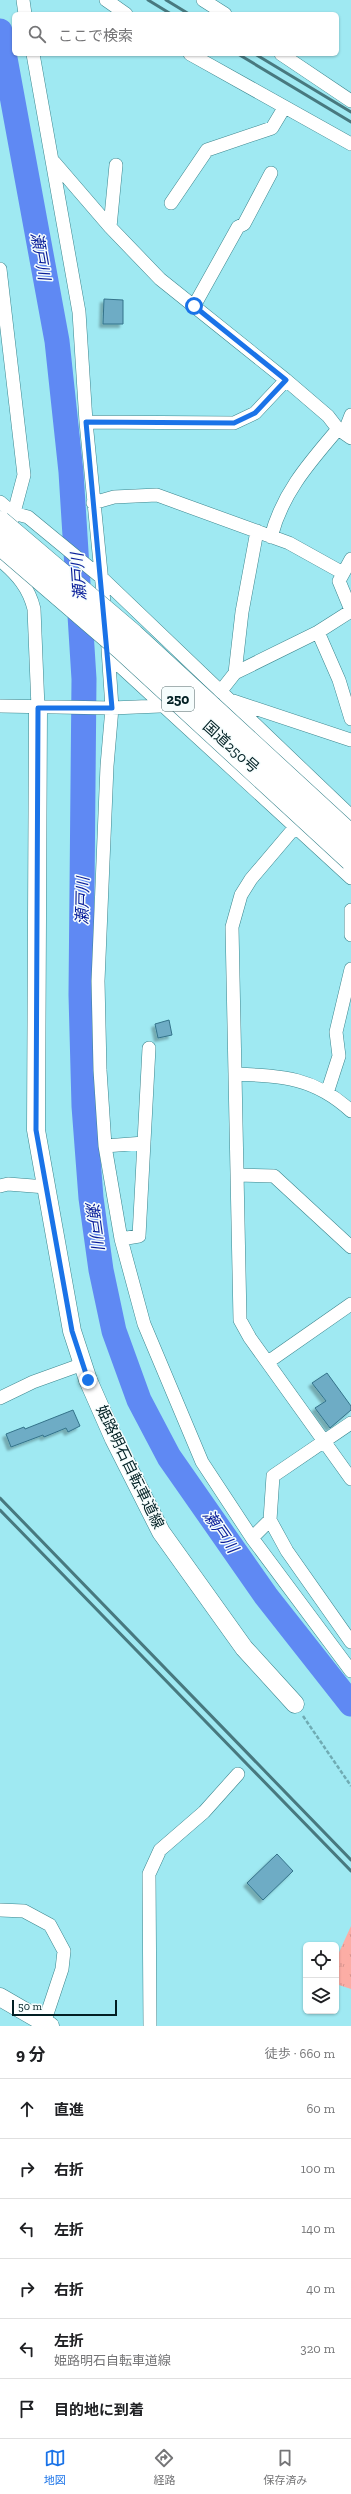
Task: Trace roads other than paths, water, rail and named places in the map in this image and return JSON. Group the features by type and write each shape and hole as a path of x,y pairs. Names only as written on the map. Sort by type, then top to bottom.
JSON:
{"highway":[{"name":"国道250号","path":"7,517 351,836"},
{"name":"国道250号","path":"1,556 122,648 351,860"}],"main road":[{"name":"姫路明石自転車道線","path":"41,708 36,1130 72,1331 83,1364 114,1439 161,1532 244,1648 295,1704"},
{"path":"0,1997 47,2024"}],"street":[{"path":"23,0 26,12"},
{"path":"106,0 123,12"},
{"path":"203,0 222,12"},
{"path":"34,56 79,312 93,503 109,656 112,708 107,766 98,981 100,1070 105,1146 121,1239 144,1324 202,1462 252,1538 351,1671"},
{"path":"194,56 269,97 284,108 350,145"},
{"path":"284,56 351,101"},
{"path":"171,203 207,150 272,128 284,108"},
{"path":"54,162 110,227 160,279 286,380 328,416 345,433"},
{"path":"110,227 116,165"},
{"path":"194,306 238,228 244,224 271,173"},
{"path":"0,269 24,475 7,517 1,556 24,585 32,604 41,708"},
{"path":"86,422 234,423 255,413 286,380"},
{"path":"272,537 277,517 295,480 345,433 351,415"},
{"path":"93,503 114,497 157,495 258,531 305,551 343,573"},
{"path":"0,502 7,517"},
{"path":"7,517 28,517 102,578 351,816"},
{"path":"235,673 242,612 258,531"},
{"path":"220,692 235,673 318,632 351,610 339,581 351,560"},
{"path":"318,632 339,680 351,719"},
{"path":"109,656 166,706 351,878"},
{"path":"0,706 41,708 112,708 221,704 230,700 351,740"},
{"path":"296,826 244,889 232,927 240,1320 351,1479"},
{"path":"351,910 351,935"},
{"path":"327,1093 339,1056 336,1032 351,969"},
{"path":"121,1239 139,1236 149,1048"},
{"path":"235,1074 273,1075 300,1079 327,1093 351,1111"},
{"path":"105,1146 144,1143"},
{"path":"237,1176 274,1176 351,1247"},
{"path":"0,1186 8,1184 46,1187"},
{"path":"268,1362 351,1304"},
{"path":"0,1398 33,1382 83,1364"},
{"path":"351,1422 273,1476 270,1520 287,1551 351,1642"},
{"path":"252,1538 270,1520"},
{"path":"150,2026 149,1874 160,1850 204,1812 238,1774"},
{"path":"0,1910 24,1911 50,1925 64,1951 62,1968 47,2024"}],"waterway":[{"name":"瀬戸川","path":"0,31 57,341 71,472 84,679 81,995 84,1106 91,1198 101,1270 114,1331 139,1400 169,1457 266,1596 351,1704"}],"railway":[{"path":"148,0 168,12"},
{"path":"166,0 186,12"},
{"path":"241,56 351,122"},
{"path":"258,56 351,112"},
{"path":"0,1498 351,1860"},
{"path":"0,1510 351,1871"}]}
